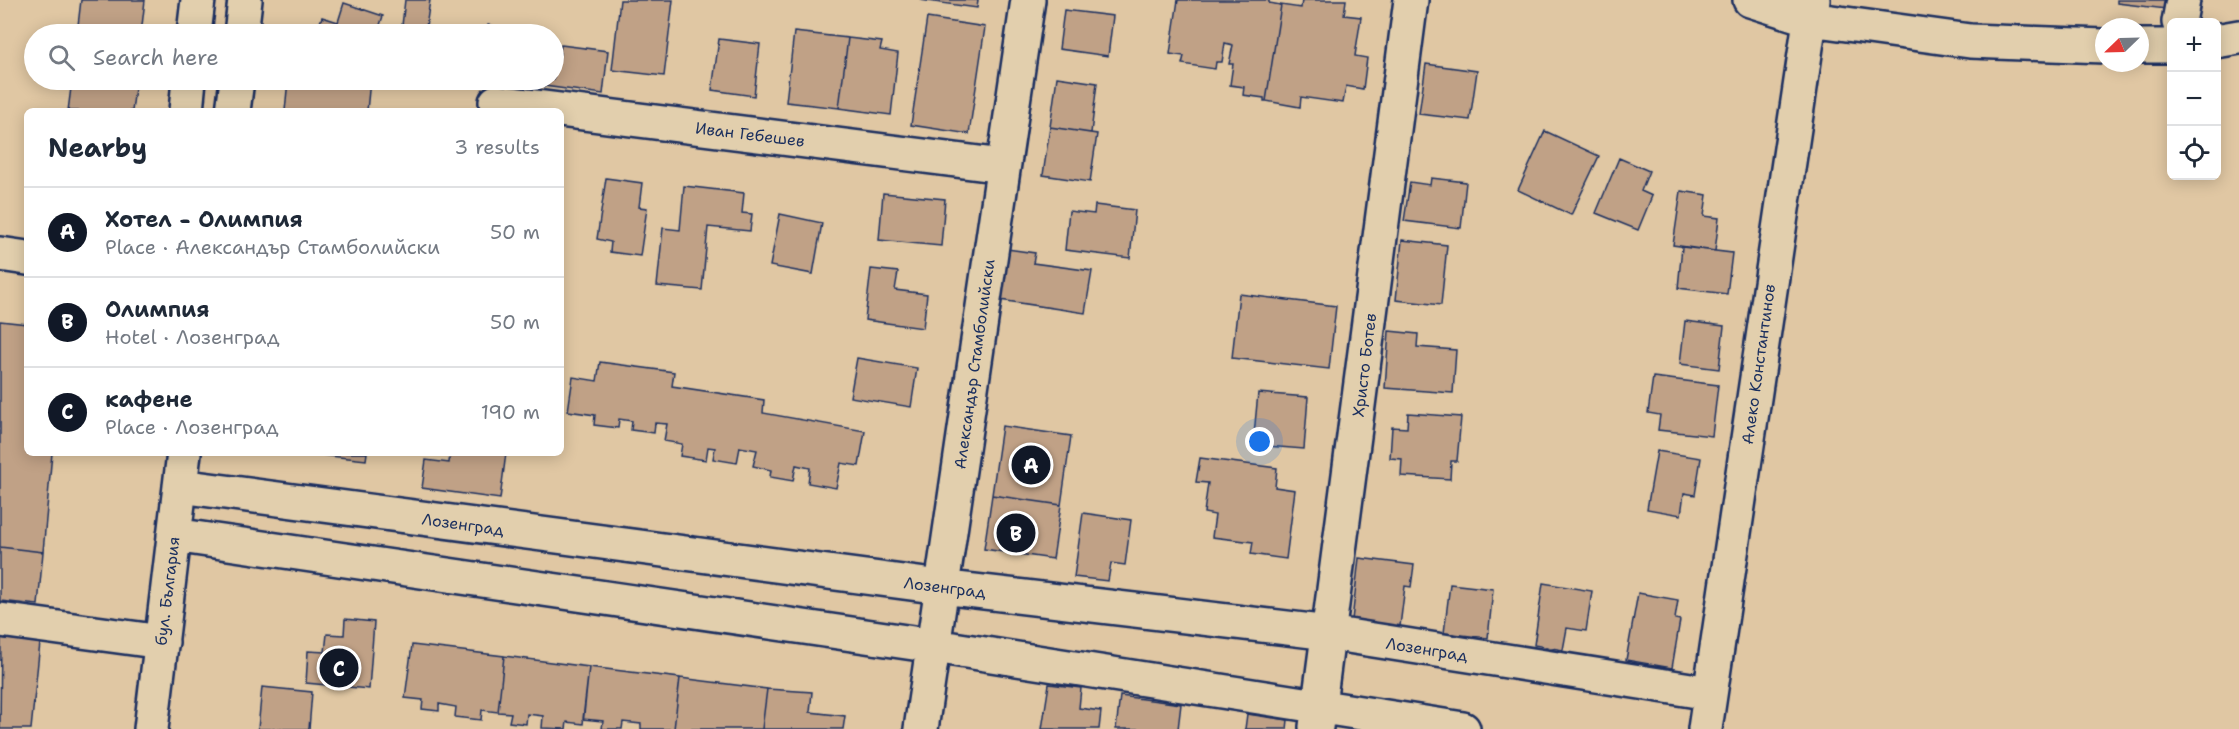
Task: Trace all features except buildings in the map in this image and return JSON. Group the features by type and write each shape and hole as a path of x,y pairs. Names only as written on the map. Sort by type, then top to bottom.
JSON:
{"street":[{"path":"195,24 198,0"},
{"path":"243,24 245,0"},
{"name":"Александър Стамболийски","path":"921,729 1028,0"},
{"name":"Христо Ботев","path":"1318,718 1411,0"},
{"path":"1750,0 1811,9 1970,41 2095,46"},
{"path":"2181,18 2183,0"},
{"name":"Алеко Константинов","path":"1705,729 1811,9"},
{"path":"2221,40 2239,38"},
{"path":"2149,46 2167,46"},
{"path":"186,108 188,90"},
{"path":"233,108 236,90"},
{"name":"Иван Гебешев","path":"496,102 544,108"},
{"name":"Иван Гебешев","path":"564,111 1003,166"},
{"path":"0,254 24,258"},
{"name":"бул. България","path":"151,729 184,456"},
{"name":"Лозенград","path":"180,486 941,587 1329,633 1710,693"},
{"path":"174,535 934,646 1318,718 1463,729"},
{"path":"0,620 162,642"}],"place":[{"name":"Хотел - Олимпия","path":"1031,465"},
{"name":"Олимпия","path":"1016,533"},
{"name":"кафене","path":"339,668"}]}
